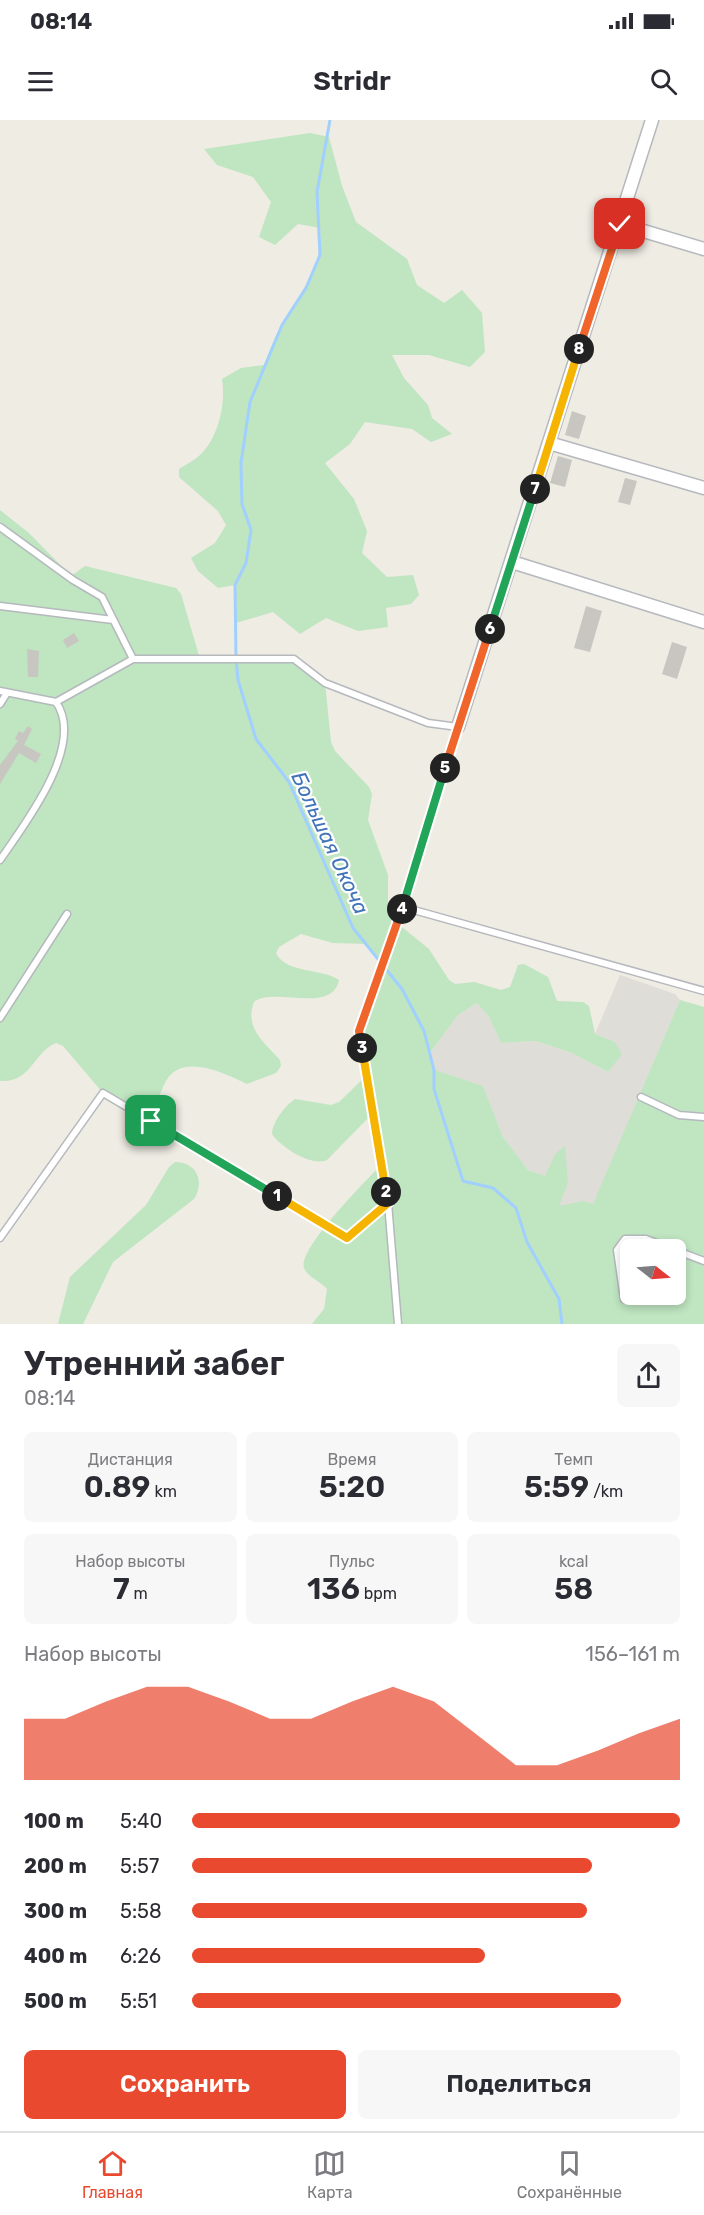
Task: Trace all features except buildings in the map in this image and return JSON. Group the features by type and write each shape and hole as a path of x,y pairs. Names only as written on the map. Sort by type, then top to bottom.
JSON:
{"street":[{"path":"458,727 652,120"},
{"path":"620,224 704,249"},
{"path":"549,443 704,488"},
{"path":"512,562 704,622"}],"lane":[{"path":"0,526 73,580 102,597 134,659"},
{"path":"0,606 113,620"},
{"path":"0,704 4,692 56,702 134,659 294,659 325,683 428,723 458,727 403,907 359,1031 388,1203 398,1324"},
{"path":"0,860 50,782 57,764 65,731 63,712 56,702"},
{"path":"403,907 704,991"},
{"path":"1,1015 67,914"},
{"path":"0,1238 103,1093 347,1238 388,1203"},
{"path":"641,1097 679,1115 704,1117"},
{"path":"620,1246 617,1250 620,1271"},
{"path":"686,1254 704,1261"}],"shaded area":[{"path":"620,975 675,994 680,1000 593,1205 583,1201 558,1207 555,1155 545,1176 528,1170 503,1137 483,1086 434,1070 430,1053 458,1015 477,1003 489,1017 501,1043 534,1041 572,1053 608,1072 615,1042 595,1034"}],"green space":[{"path":"310,133 329,137 342,186 356,222 407,259 417,285 444,303 462,290 482,313 485,352 470,367 429,355 392,355 404,378 428,405 432,418 452,434 431,442 412,429 365,422 350,444 325,463 354,499 367,531 362,553 387,577 413,575 419,595 411,604 386,608 388,627 358,631 326,618 300,634 273,612 236,623 235,585 218,588 198,571 191,558 215,543 226,525 218,511 179,477 179,469 201,455 209,445 222,408 222,379 241,368 264,365 278,331 309,280 318,257 320,243 320,228 298,224 275,245 259,237 271,202 253,177 217,165 204,149"},
{"path":"0,510 30,534 71,576 85,566 176,588 181,594 200,659 294,659 325,683 331,742 335,751 369,787 372,794 368,820 388,875 388,904 397,923 429,949 449,980 455,984 474,982 501,990 510,987 518,965 524,964 548,977 557,1001 583,1002 589,1006 595,1034 615,1042 622,1054 608,1072 572,1053 535,1041 501,1043 489,1017 477,1003 458,1015 430,1053 435,1070 483,1086 503,1137 528,1170 545,1176 555,1154 565,1146 568,1183 559,1206 583,1201 593,1204 680,1000 704,1007 704,1324 312,1324 324,1309 327,1289 306,1271 305,1258 335,1214 382,1164 372,1114 327,1160 313,1161 305,1158 282,1145 272,1134 280,1114 295,1099 331,1105 339,1102 367,1075 359,1031 383,963 367,944 333,943 301,934 279,947 276,953 288,964 339,980 334,990 325,996 274,997 254,1002 252,1020 257,1034 280,1060 281,1066 276,1073 247,1084 205,1068 182,1068 173,1072 166,1081 151,1121 103,1093 63,1046 56,1043 48,1047 26,1072 11,1080 0,1081"},
{"path":"175,1162 189,1165 197,1174 199,1186 194,1199 113,1262 83,1324 58,1324 70,1277 146,1205 169,1167"}],"waterway":[{"name":"Большая Окоча","path":"330,120 317,192 320,255 306,288 282,325 250,402 241,463 242,504 251,530 246,563 235,585 238,680 256,739 289,782 353,928 402,989 424,1031 434,1070 434,1089 463,1181 493,1188 516,1208 527,1242 559,1299 562,1324"}],"route":[{"path":"151,1121 347,1238 388,1203 359,1031 403,907 458,727 620,224"}]}
